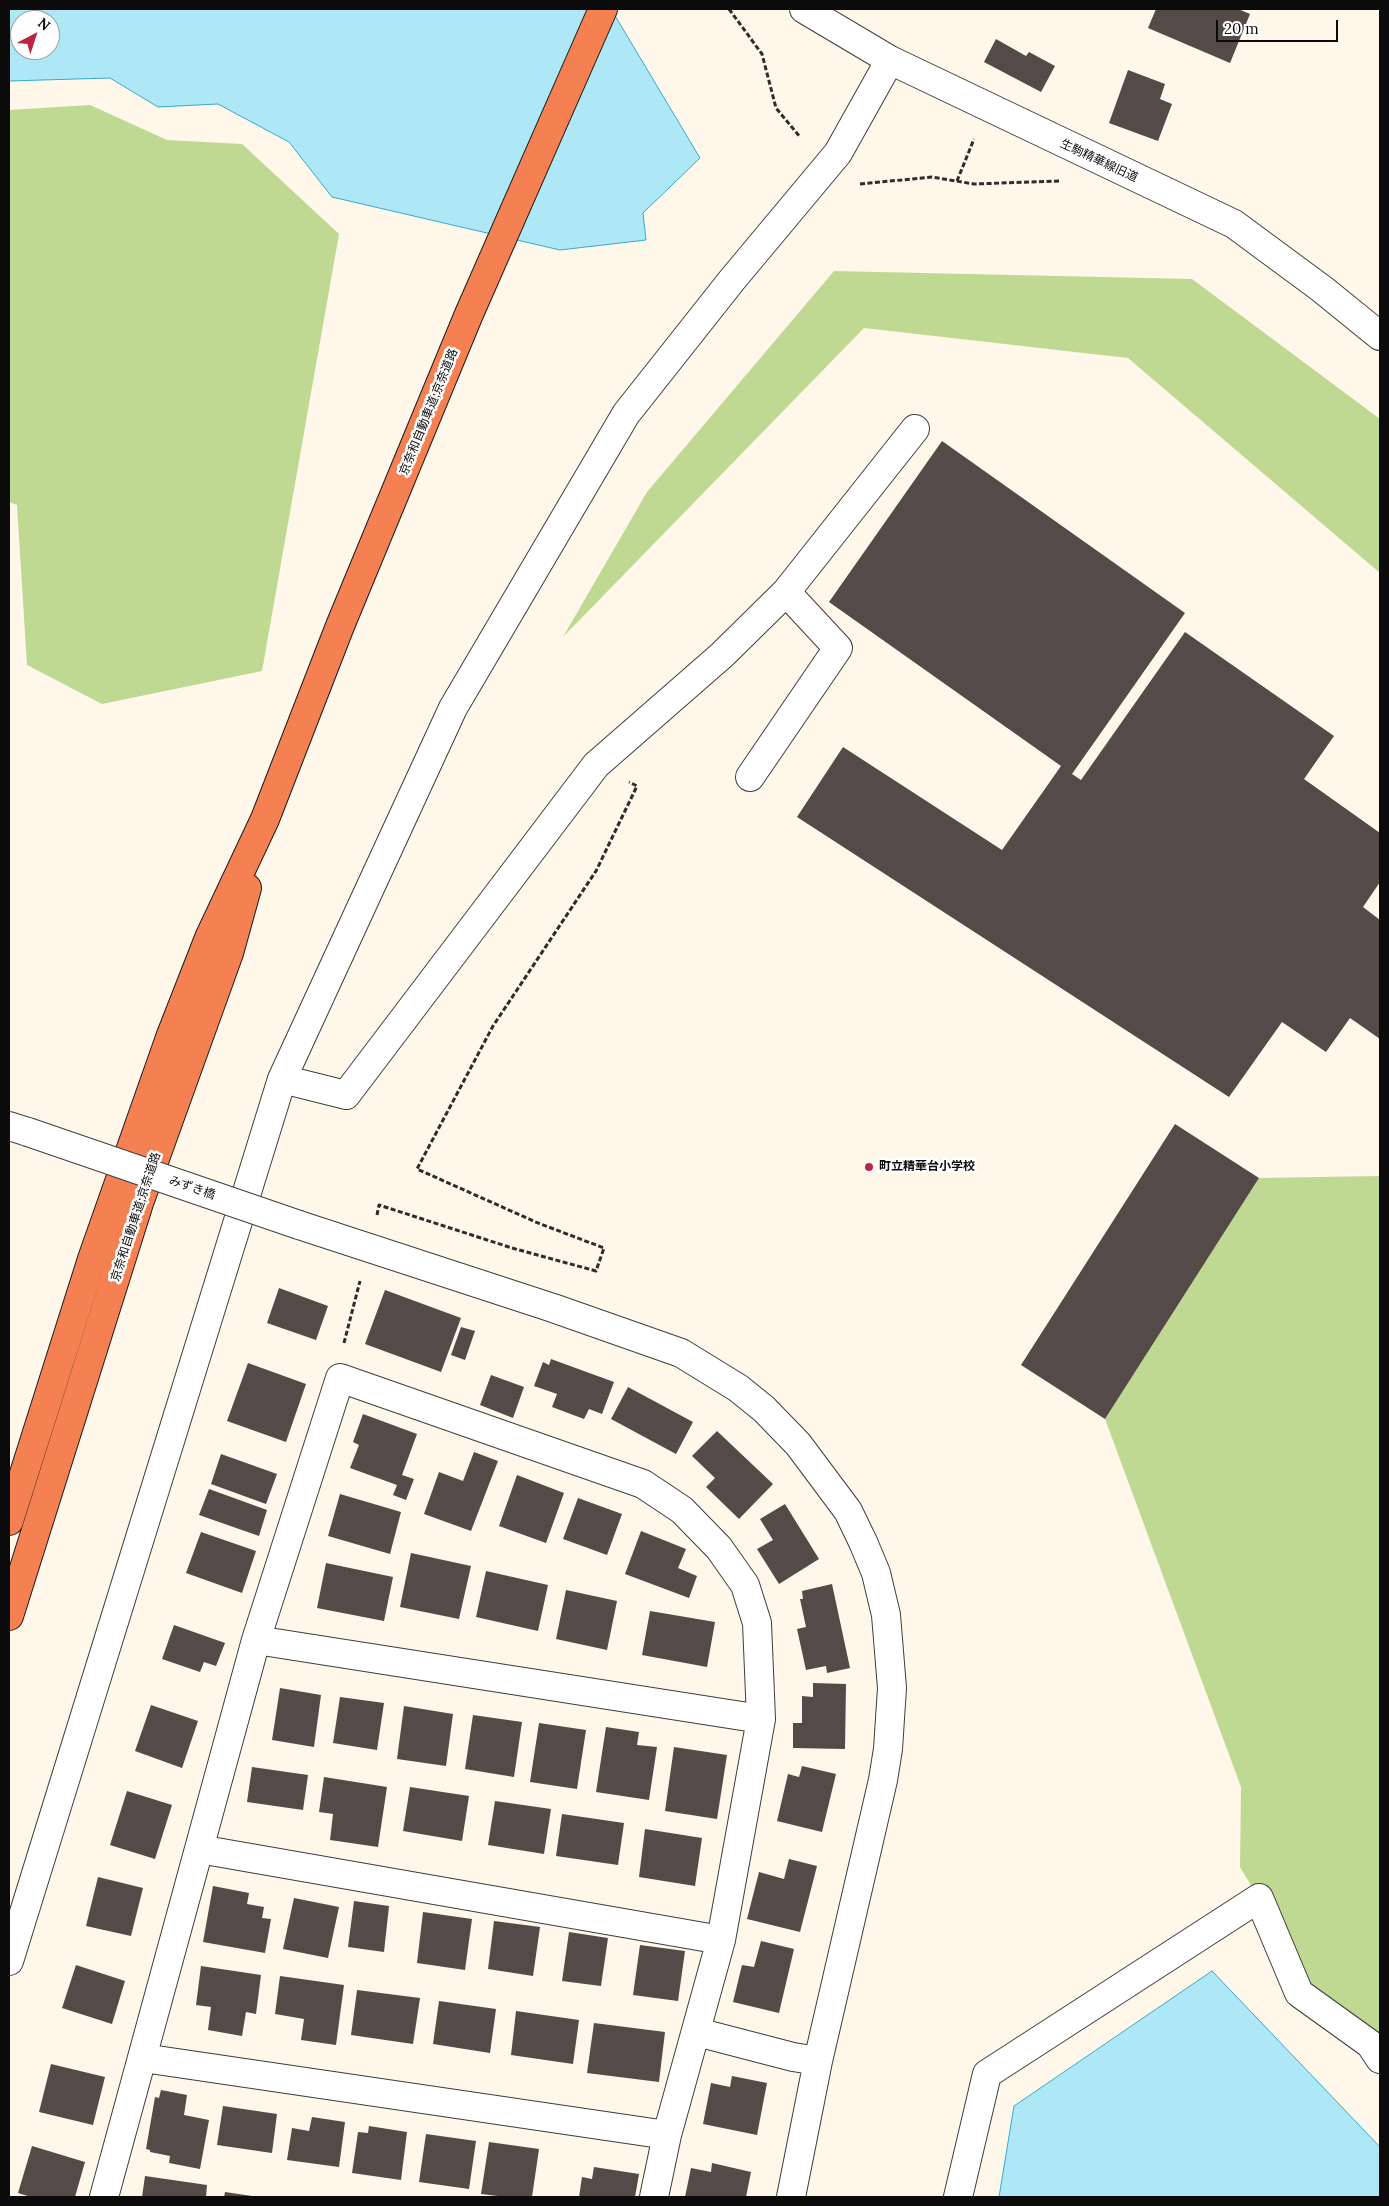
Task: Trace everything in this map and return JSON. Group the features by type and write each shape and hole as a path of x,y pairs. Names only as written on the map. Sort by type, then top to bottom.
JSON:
{"highway":[{"name":"京奈和自動車道;京奈道路","path":"9,1521 92,1260 171,1035 209,938 265,819 340,626 469,314 603,9"},
{"name":"京奈和自動車道;京奈道路","path":"9,1616 140,1203 229,953 265,819"}],"street":[{"name":"生駒精華線旧道","path":"804,9 890,60 1234,224 1322,289 1380,336"},
{"path":"9,1961 282,1079 453,708 621,422 732,280 838,152 890,60"},
{"path":"282,1079 346,1095 596,764 722,655 786,592 915,429"},
{"path":"750,777 838,648 786,592"},
{"name":"みずき橋","path":"18,1129 299,1225 553,1308 681,1353 724,1379 764,1409 798,1444 848,1511 876,1573 886,1615 891,1657 891,1718 883,1780 818,2061 791,2197"},
{"path":"104,2197 256,1640 340,1378 644,1484 682,1510 719,1548 745,1585 757,1622 761,1719 721,1940 667,2135 654,2197"},
{"path":"256,1640 761,1719"},
{"path":"199,1849 721,1940"},
{"path":"958,2197 987,2074 1259,1898 1299,1993 1370,2044 1380,2059"},
{"path":"697,2032 793,2057 818,2061"},
{"path":"143,2058 667,2135"}],"path":[{"path":"729,9 762,54 776,108 800,137"},
{"path":"957,181 974,139"},
{"path":"852,184 932,177 974,184 1069,181"},
{"path":"376,1218 379,1205 512,1248 596,1271 604,1248 538,1223 416,1169 494,1026 596,871 637,786 596,764"},
{"path":"340,1378 340,1358 362,1274"}],"green space":[{"path":"90,105 167,140 242,144 339,234 262,671 102,704 27,665 17,505 9,502 9,110"},
{"path":"834,271 1192,279 1380,419 1380,573 1128,358 864,328 563,637 647,492"},
{"path":"1380,1176 1380,2061 1339,2031 1240,1867 1241,1787 1105,1419 1259,1178"}],"water":[{"path":"9,9 611,9 700,158 643,213 646,240 560,250 332,197 289,142 218,104 158,107 110,78 9,81"},
{"path":"1212,1971 1380,2147 1380,2197 999,2197 1014,2106"}],"building":[{"path":"1156,9 1238,9 1250,14 1230,63 1148,28"},
{"path":"996,39 1026,56 1029,52 1055,66 1041,92 984,62"},
{"path":"1128,70 1165,84 1160,99 1172,104 1158,141 1109,123"},
{"path":"942,441 1185,613 1072,774 1081,780 1185,632 1334,736 1304,779 1380,833 1380,882 1363,907 1380,920 1380,1039 1350,1018 1326,1052 1282,1022 1229,1097 797,817 843,747 1002,850 1061,766 829,602"},
{"path":"1175,1124 1259,1178 1105,1419 1021,1365"},
{"path":"279,1288 328,1306 316,1340 267,1323"},
{"path":"385,1290 461,1318 441,1372 365,1344"},
{"path":"461,1327 475,1331 465,1360 451,1355"},
{"path":"551,1359 614,1382 602,1414 589,1409 584,1419 552,1407 557,1394 534,1386 543,1362 549,1365"},
{"path":"248,1363 306,1384 286,1442 227,1421"},
{"path":"491,1375 524,1387 513,1418 480,1405"},
{"path":"628,1387 693,1422 676,1454 611,1419"},
{"path":"363,1414 417,1434 402,1475 414,1479 406,1500 393,1495 397,1485 350,1468 359,1445 353,1442"},
{"path":"717,1431 773,1484 739,1519 706,1487 715,1478 692,1456"},
{"path":"474,1452 498,1461 471,1531 424,1514 439,1472 463,1481"},
{"path":"221,1454 277,1474 266,1504 211,1484"},
{"path":"517,1475 564,1493 546,1543 499,1526"},
{"path":"209,1489 267,1510 259,1536 199,1515"},
{"path":"340,1494 401,1512 390,1554 328,1536"},
{"path":"578,1498 622,1514 607,1555 563,1539"},
{"path":"785,1504 819,1559 779,1584 757,1549 773,1540 760,1519"},
{"path":"641,1531 686,1549 678,1568 697,1576 689,1598 625,1574"},
{"path":"201,1532 256,1551 242,1593 186,1573"},
{"path":"411,1553 471,1566 459,1619 400,1607"},
{"path":"326,1563 393,1577 384,1621 317,1608"},
{"path":"486,1571 548,1585 538,1631 476,1617"},
{"path":"832,1584 850,1668 827,1673 826,1666 806,1670 797,1629 806,1627 800,1599 803,1599 802,1591"},
{"path":"566,1590 617,1601 607,1650 556,1639"},
{"path":"650,1611 715,1622 707,1667 642,1655"},
{"path":"174,1625 225,1643 216,1666 204,1662 200,1672 162,1659"},
{"path":"813,1683 846,1684 845,1749 793,1748 793,1723 802,1723 802,1696 813,1697"},
{"path":"280,1688 321,1695 314,1747 272,1740"},
{"path":"340,1697 384,1703 377,1750 333,1743"},
{"path":"151,1705 198,1721 182,1768 135,1751"},
{"path":"404,1706 453,1714 446,1766 397,1759"},
{"path":"473,1715 522,1722 514,1777 465,1769"},
{"path":"539,1723 586,1730 577,1789 530,1782"},
{"path":"606,1727 639,1732 637,1745 657,1747 649,1800 596,1792"},
{"path":"674,1747 727,1755 717,1819 665,1811"},
{"path":"802,1766 836,1774 822,1832 777,1821 788,1774 799,1777"},
{"path":"252,1767 308,1775 303,1810 247,1802"},
{"path":"324,1777 387,1787 378,1847 330,1840 333,1814 319,1812"},
{"path":"410,1787 469,1796 462,1841 403,1831"},
{"path":"127,1791 172,1805 155,1859 110,1845"},
{"path":"495,1801 551,1809 544,1854 488,1845"},
{"path":"562,1814 624,1823 618,1865 556,1856"},
{"path":"645,1829 702,1838 695,1886 639,1877"},
{"path":"789,1859 817,1866 800,1932 747,1919 759,1872 784,1879"},
{"path":"98,1877 143,1888 131,1936 86,1926"},
{"path":"213,1886 249,1893 247,1904 264,1907 262,1918 271,1919 265,1953 203,1942"},
{"path":"294,1898 339,1907 328,1958 283,1949"},
{"path":"354,1901 389,1906 384,1952 348,1947"},
{"path":"423,1912 472,1919 465,1970 417,1963"},
{"path":"494,1921 540,1927 533,1976 488,1969"},
{"path":"569,1932 608,1938 601,1986 562,1981"},
{"path":"761,1941 794,1949 779,2013 733,2002 742,1965 754,1967"},
{"path":"640,1945 685,1951 678,2001 633,1995"},
{"path":"76,1965 125,1981 112,2024 62,2008"},
{"path":"201,1966 261,1975 256,2014 246,2012 242,2036 208,2030 211,2007 196,2005"},
{"path":"280,1976 344,1985 336,2045 301,2040 304,2019 275,2014"},
{"path":"357,1990 420,1998 413,2044 351,2035"},
{"path":"439,2001 496,2009 490,2053 433,2044"},
{"path":"516,2011 579,2020 573,2064 511,2055"},
{"path":"594,2023 665,2032 659,2082 587,2073"},
{"path":"51,2064 105,2077 93,2125 39,2112"},
{"path":"732,2076 767,2083 757,2135 703,2124 711,2083 730,2087"},
{"path":"161,2090 187,2095 184,2115 209,2120 200,2169 169,2163 170,2156 150,2152 150,2150 146,2149 155,2097 159,2098"},
{"path":"223,2106 277,2114 272,2153 217,2145"},
{"path":"312,2117 345,2122 339,2167 287,2160 292,2128 309,2131"},
{"path":"369,2126 407,2132 401,2180 352,2173 358,2132 368,2133"},
{"path":"426,2134 476,2141 469,2189 419,2182"},
{"path":"489,2142 539,2149 532,2197 506,2197 481,2194"},
{"path":"32,2146 85,2162 75,2197 31,2197 18,2193"},
{"path":"712,2163 751,2172 746,2197 685,2197 691,2168 711,2172"},
{"path":"594,2167 639,2174 635,2197 579,2197 582,2177 592,2179"},
{"path":"145,2176 207,2185 206,2197 142,2197"},
{"path":"225,2192 252,2196 224,2197"}],"place":[{"name":"町立精華台小学校","path":"869,1167"}]}
